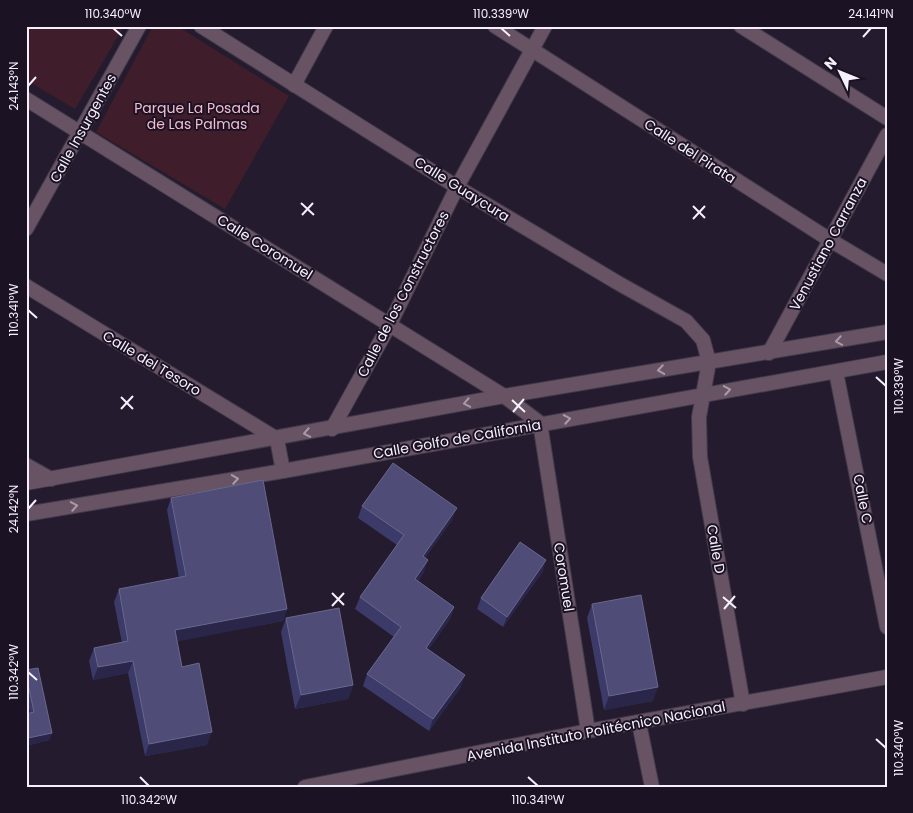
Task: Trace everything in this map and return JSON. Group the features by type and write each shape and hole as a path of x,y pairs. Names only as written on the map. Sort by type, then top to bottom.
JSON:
{"street":[{"name":"Calle Insurgentes","path":"26,229 139,26"},
{"name":"Calle Guaycura","path":"201,26 457,187 618,284 686,321 703,340 709,362"},
{"path":"294,85 326,26"},
{"name":"Calle del Pirata","path":"495,26 830,240 887,274"},
{"name":"Calle de los Constructores","path":"332,429 390,324 457,187 545,26"},
{"path":"741,26 887,118"},
{"name":"Calle Coromuel","path":"26,99 390,324 504,396 540,423"},
{"name":"Venustiano Carranza","path":"769,353 887,134"},
{"name":"Calle del Tesoro","path":"26,286 277,439"},
{"path":"26,483 332,429 504,396 887,332"},
{"name":"Calle D","path":"709,362 699,416 700,457 742,704"},
{"name":"Calle Golfo de California","path":"26,514 282,471 887,362"},
{"name":"Calle C","path":"836,372 887,627"},
{"name":"Coromuel","path":"540,423 588,731"},
{"path":"277,439 282,471"},
{"path":"26,465 50,479"},
{"name":"Avenida Instituto Politécnico Nacional","path":"307,786 588,731 887,677"},
{"path":"639,722 652,787"}],"green space":[{"path":"26,26 124,26 75,109 26,80"},
{"name":"Parque La Posada de Las Palmas","path":"153,26 177,26 289,96 225,209 96,132"}],"building":[{"path":"393,463 457,508 423,556 428,560 415,579 454,607 426,648 465,675 433,719 367,674 401,627 360,597 404,535 362,506"},
{"path":"263,480 287,609 175,630 182,667 199,663 212,732 149,744 133,661 98,667 94,648 128,641 119,589 186,576 171,498"},
{"path":"520,542 546,560 507,617 481,598"},
{"path":"641,595 658,687 609,696 592,604"},
{"path":"339,608 353,685 301,695 286,618"},
{"path":"38,668 52,733 28,738 26,714 34,712 26,670"}]}
